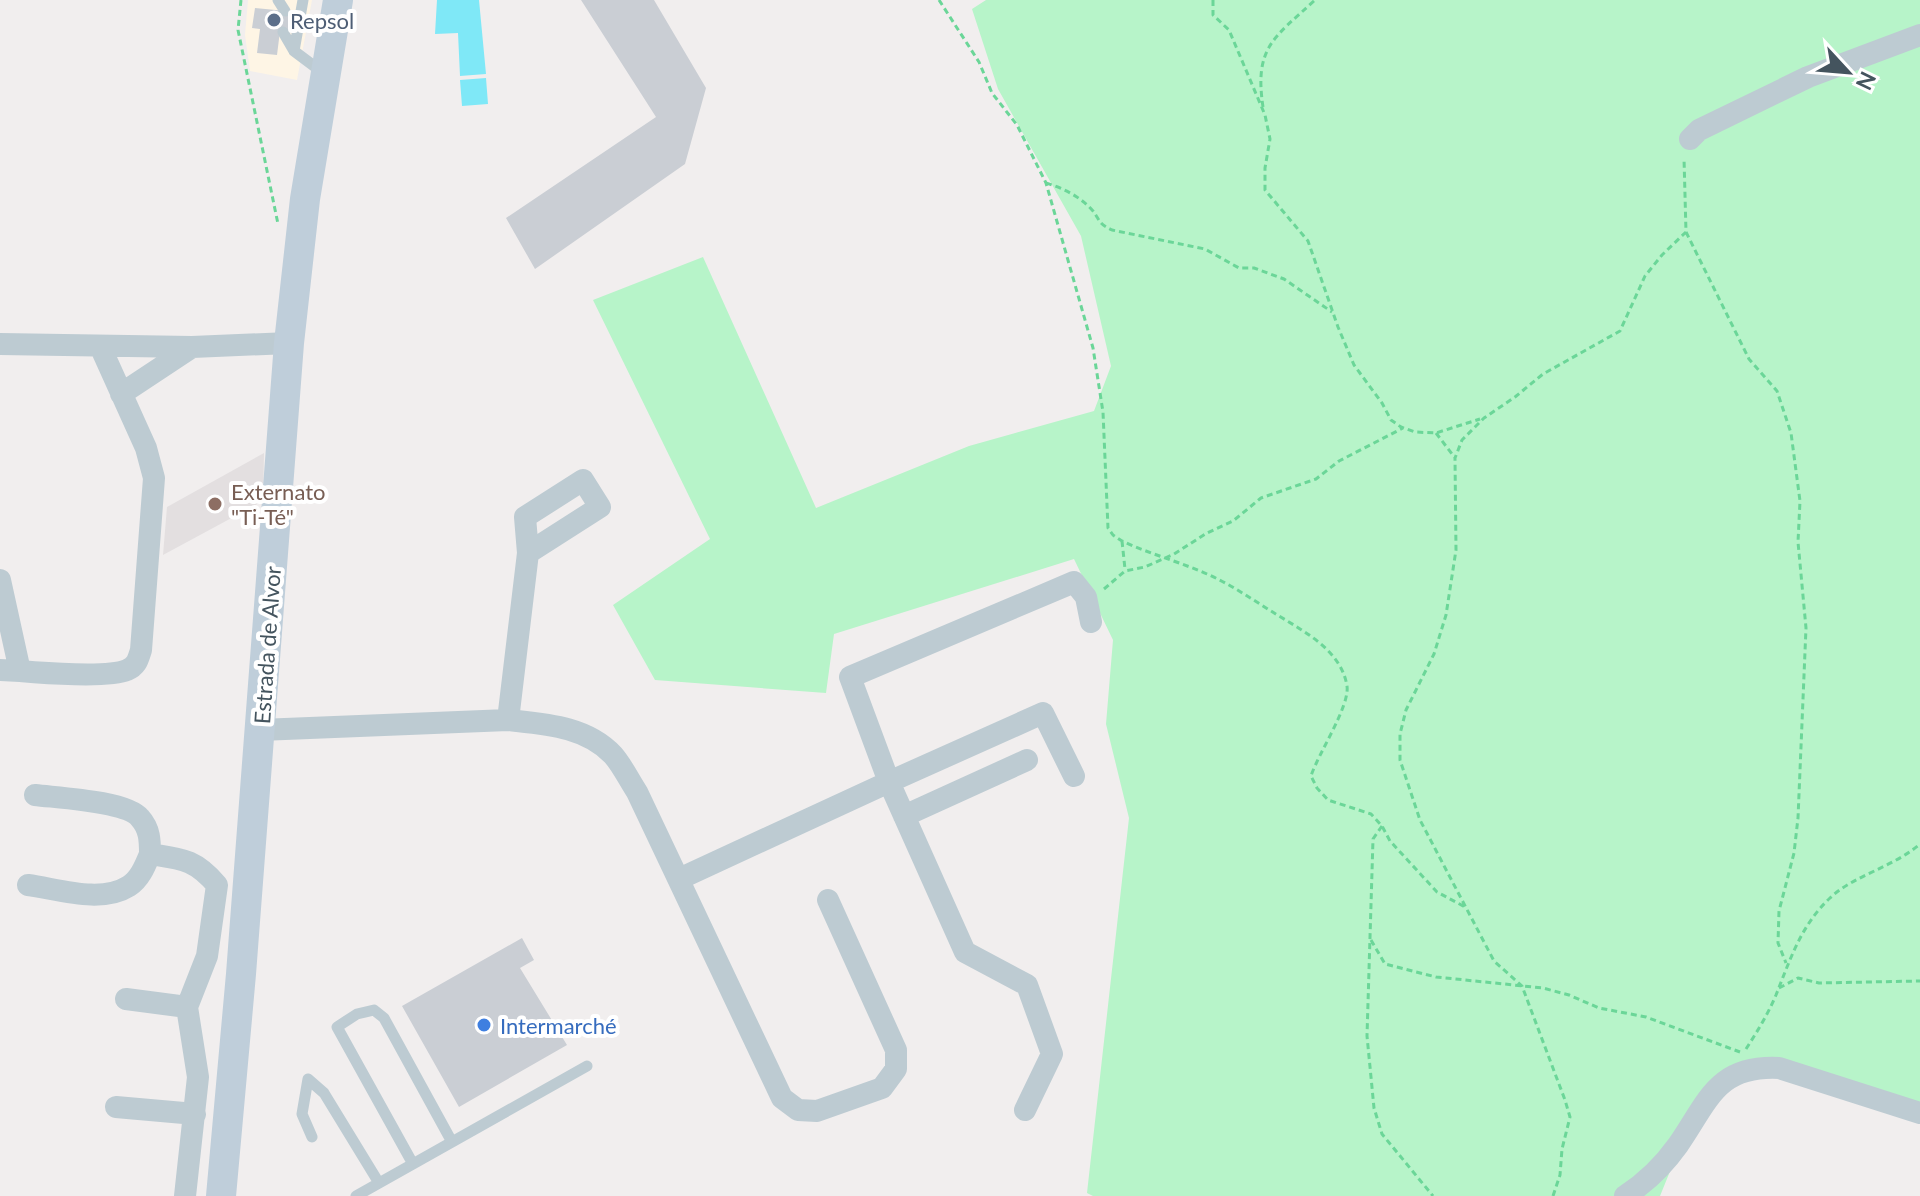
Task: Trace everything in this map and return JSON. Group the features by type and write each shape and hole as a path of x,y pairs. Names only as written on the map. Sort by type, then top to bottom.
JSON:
{"street":[{"name":"Estrada de Alvor","path":"221,1196 289,343 301,232 338,0"},
{"path":"1690,139 1699,130 1808,77 1920,35"},
{"path":"0,344 192,347 289,343"},
{"path":"0,580 10,671 52,675 112,672 126,671 137,663 141,650 154,478 146,448 100,346"},
{"path":"121,394 192,347"},
{"path":"508,720 528,553"},
{"path":"1025,1110 1052,1054 1027,985 965,952 889,782 850,677 1074,582 1086,597 1091,622"},
{"path":"679,879 1043,713 1074,776"},
{"path":"260,730 508,720 580,732 612,754 637,792 782,1098 798,1110 817,1111 882,1088 896,1069 896,1050 828,900"},
{"path":"904,816 1027,760"},
{"path":"28,885 103,895 129,886 141,874 150,854 149,833 139,815 116,806 35,795"},
{"path":"150,854 182,859 203,868 217,885 207,956 187,1007 198,1077 185,1196"},
{"path":"126,999 187,1007"},
{"path":"1625,1196 1648,1182 1678,1145 1701,1105 1720,1082 1740,1072 1760,1067 1779,1068 1920,1113"},
{"path":"116,1107 195,1114"}],"lane":[{"path":"278,0 285,11"},
{"path":"294,51 303,0"},
{"path":"283,32 294,51 326,75"},
{"path":"413,1164 337,1027 357,1014 374,1010 384,1018 452,1142"},
{"path":"356,1196 587,1066"},
{"path":"312,1137 302,1114 308,1079 324,1093 379,1183"}],"path":[{"path":"241,0 238,30 278,224 301,232"},
{"path":"939,0 979,62 992,93 1017,125 1046,183 1093,348 1103,412 1108,528 1122,541 1208,574 1242,592 1297,625 1323,646 1339,667 1347,688 1311,776 1317,788 1328,800 1371,814 1390,841 1437,892 1467,908"},
{"path":"1213,0 1213,15 1229,30 1265,115"},
{"path":"1315,0 1274,37 1264,55 1259,82 1270,139 1265,190 1308,241 1354,365 1391,420 1415,432 1436,433 1484,418"},
{"path":"1690,139 1684,154 1686,232 1749,359 1777,391 1791,433 1800,501 1798,542 1806,655 1798,818 1794,853 1779,911 1778,943 1786,963"},
{"path":"1046,183 1070,193 1093,212 1100,224 1112,230 1205,249 1239,268 1254,268 1284,279 1332,312"},
{"path":"1553,1196 1560,1175 1562,1149 1570,1117 1522,986 1494,961 1420,820 1400,760 1400,734 1406,710 1434,654 1446,615 1456,550 1455,458 1462,440 1484,418 1543,374 1620,331 1645,276 1686,232"},
{"path":"1086,597 1105,588 1125,571 1145,567 1190,546 1207,533 1233,521 1261,498 1316,479 1339,461 1403,428"},
{"path":"1436,433 1455,458"},
{"path":"1122,541 1125,571"},
{"path":"1382,826 1373,839 1367,1036 1374,1108 1382,1134 1433,1196"},
{"path":"1371,940 1385,964 1436,977 1522,986 1569,995 1599,1008 1646,1017 1744,1053 1760,1028 1786,963 1803,932 1829,898 1851,882 1883,869 1920,844"},
{"path":"1778,988 1798,978 1819,983 1920,981"}],"shaded area":[{"path":"248,0 312,0 297,80 250,71 245,35"},
{"name":"Externato \"Ti-Té\"","path":"264,453 263,501 163,555 167,507"}],"green space":[{"path":"986,0 1920,0 1920,1121 1775,1075 1748,1077 1722,1093 1675,1159 1660,1196 1093,1196 1087,1193 1129,818 1106,724 1113,640 1074,559 834,634 826,693 655,680 613,605 710,539 593,300 703,257 816,508 969,446 1094,411 1111,366 1081,236 998,89 972,9"}],"water":[{"path":"437,0 479,0 486,74 460,76 458,33 435,34"},
{"path":"486,78 488,104 462,106 460,80"}],"building":[{"path":"581,0 654,0 706,88 685,164 535,269 506,218 656,117"},
{"path":"255,8 296,12 294,33 280,31 277,55 257,53 260,29 252,28"},
{"name":"Intermarché","path":"522,938 534,960 520,968 567,1045 459,1107 402,1006"}],"place":[{"name":"Repsol","path":"274,20"},
{"name":"Externato \"Ti-Té\"","path":"215,504"},
{"name":"Intermarché","path":"484,1025"}]}
